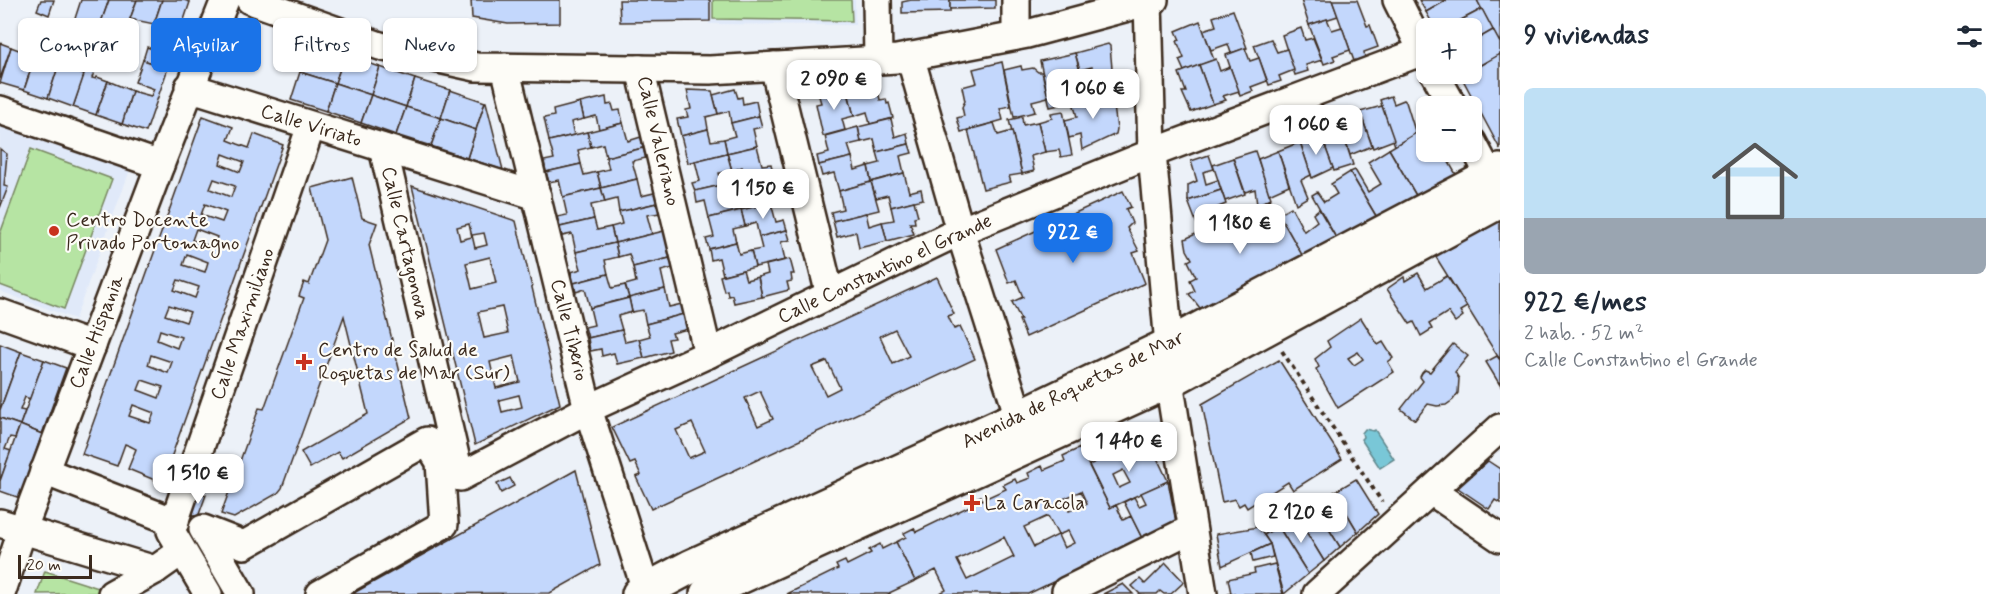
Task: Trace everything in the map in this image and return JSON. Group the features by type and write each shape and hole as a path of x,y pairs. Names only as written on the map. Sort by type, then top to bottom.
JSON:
{"main road":[{"name":"Avenida de Roquetas de Mar","path":"707,594 1169,381 1267,327 1497,182"},
{"name":"Avenida de Roquetas de Mar","path":"645,593 690,567 1019,417 1169,345 1497,182"}],"street":[{"name":"Calle Hispania","path":"1,594 11,527 45,471 189,87 225,0"},
{"path":"250,0 380,46 476,67 711,70 910,56 1016,36 1150,0 1152,153 1169,345 1169,381 1203,594"},
{"path":"877,0 878,60"},
{"path":"1016,0 1016,36"},
{"path":"1397,0 1416,37"},
{"path":"910,56 960,231 1019,417"},
{"name":"Calle Constantino el Grande","path":"588,409 708,354 960,231 1152,153 1416,65"},
{"path":"774,66 830,295"},
{"name":"Calle Tiberio","path":"505,67 588,409 645,593"},
{"name":"Calle Valeriano","path":"640,69 708,354"},
{"name":"Calle Viriato","path":"189,87 537,196"},
{"path":"0,110 160,165"},
{"name":"Calle Maximiliano","path":"175,522 311,126"},
{"name":"Calle Cartagonova","path":"382,148 460,477 588,409"},
{"path":"1482,158 1497,182"},
{"path":"0,314 92,346"},
{"path":"1317,594 1431,491 1495,439"},
{"path":"241,594 203,528 244,544 427,441 440,462 444,524 320,594"},
{"path":"45,471 175,522 171,531 208,594"},
{"path":"1431,491 1500,538"},
{"path":"11,527 155,570"},
{"path":"1065,593 1191,529"},
{"path":"112,594 155,570 182,550"}],"path":[{"path":"1267,327 1396,522"}],"shaded area":[{"path":"708,0 855,0 855,25 709,24"},
{"name":"Centro Docente Privado Portomagno","path":"0,124 130,170 75,319 0,291"}],"green space":[{"path":"713,0 851,0 852,21 713,19"},
{"name":"Centro Docente Privado Portomagno","path":"31,149 112,179 64,309 0,285 0,234"},
{"path":"45,571 114,593 37,594"}],"water":[{"path":"1365,429 1375,430 1394,459 1380,468 1361,439"}],"building":[{"path":"41,0 54,0 49,15 37,10"},
{"path":"81,0 109,0 103,18 75,18"},
{"path":"109,0 137,0 130,18 103,18"},
{"path":"137,0 162,0 156,18 151,18 151,23 139,21 139,18 130,18"},
{"path":"162,0 190,2 185,18 156,18"},
{"path":"471,0 560,0 560,23 508,24 472,18"},
{"path":"619,0 710,0 710,21 620,22"},
{"path":"950,0 950,12 902,13 902,2"},
{"path":"950,0 995,0 995,8 950,9"},
{"path":"1301,0 1332,0 1338,16 1309,25"},
{"path":"1332,0 1357,0 1378,47 1364,52 1365,58 1354,61"},
{"path":"1419,0 1447,0 1426,12"},
{"path":"1447,0 1477,0 1482,9 1465,18 1429,18 1426,12"},
{"path":"1477,0 1500,0 1500,42 1499,42"},
{"path":"1482,9 1493,30 1482,36 1482,18 1465,18"},
{"path":"1233,10 1247,48 1231,53 1228,44 1211,50 1203,30 1216,26 1213,17"},
{"path":"1327,19 1332,30 1342,27 1350,50 1333,56 1335,60 1324,64 1309,25"},
{"path":"1200,21 1214,60 1184,71 1179,60 1184,58 1177,41 1180,40 1176,31"},
{"path":"1301,28 1305,40 1313,38 1322,60 1306,65 1308,71 1295,75 1282,35"},
{"path":"1493,30 1500,43 1500,54 1482,64 1482,36"},
{"path":"1271,39 1277,52 1287,49 1294,70 1279,76 1281,81 1269,85 1254,45"},
{"path":"0,43 11,47 0,79"},
{"path":"1108,44 1114,91 1087,98 1083,84 1095,80 1092,67 1080,70 1075,53"},
{"path":"11,47 18,50 18,72 30,72 24,90 0,83"},
{"path":"147,47 151,48 151,63 143,60"},
{"path":"1245,48 1250,61 1259,58 1267,81 1251,87 1253,91 1240,96 1226,55"},
{"path":"1075,53 1085,90 1072,94 1073,102 1050,107 1040,61"},
{"path":"1500,54 1500,149 1482,115 1482,96 1472,96 1465,84 1482,84 1482,64"},
{"path":"1216,59 1220,71 1230,67 1239,91 1223,96 1226,100 1213,104 1199,65"},
{"path":"143,60 151,63 151,72 167,72 146,132 122,124 132,91 151,96 154,89 135,82"},
{"path":"1002,62 1011,106 1000,108 1003,120 961,132 957,118 964,116 962,107 965,101 962,87 977,83 973,69"},
{"path":"371,64 380,67 371,95 335,83 339,72 371,72"},
{"path":"1199,65 1213,104 1191,112 1182,92 1186,92 1179,73"},
{"path":"1021,66 1022,70 1033,68 1042,72 1048,97 1032,101 1035,112 1014,117 1004,70"},
{"path":"380,67 383,68 383,72 395,72 415,79 406,107 371,95"},
{"path":"30,72 56,72 48,98 24,90"},
{"path":"56,72 77,72 84,75 73,107 48,98"},
{"path":"84,72 94,72 92,78 97,77 108,81 96,115 73,107"},
{"path":"300,72 339,72 335,83"},
{"path":"300,72 335,83 326,111 291,100"},
{"path":"415,79 450,90 441,118 406,107"},
{"path":"108,81 132,91 122,124 96,115"},
{"path":"335,83 371,95 361,123 326,111"},
{"path":"877,87 880,100 886,99 887,104 889,103 893,118 870,124 867,112 854,116 849,96"},
{"path":"735,89 738,98 742,97 743,104 756,101 759,116 731,123 729,111 718,114 713,95"},
{"path":"834,89 847,89 854,116 842,119 845,130 823,136 816,104 821,103 818,93 834,91"},
{"path":"450,90 485,102 476,130 441,118"},
{"path":"687,90 712,91 718,114 706,117 708,129 681,136 677,119 688,117 686,110 691,109"},
{"path":"1112,91 1116,134 1082,150 1080,135 1069,138 1065,120 1077,117 1073,102"},
{"path":"371,95 406,107 396,135 361,123"},
{"path":"1391,96 1394,104 1404,100 1416,134 1395,146 1380,100"},
{"path":"606,97 607,105 612,104 614,111 620,110 623,123 599,129 596,116 584,119 580,103"},
{"path":"486,102 503,170 467,158"},
{"path":"580,103 584,119 571,122 574,135 549,141 544,118 554,116 553,110"},
{"path":"1382,106 1394,140 1373,148 1360,112"},
{"path":"406,107 441,118 431,146 396,135"},
{"path":"1063,111 1072,155 1061,157 1059,150 1045,152 1038,122 1052,118 1051,113"},
{"path":"1360,112 1372,146 1350,155 1338,119"},
{"path":"203,116 233,127 228,140 249,148 254,134 283,145 162,483 128,469 136,449 125,444 117,466 82,454","holes":["223,154 244,162 240,172 220,164","214,179 235,186 231,197 210,189","205,204 226,212 222,222 201,215","196,229 217,237 213,247 192,240","187,254 208,262 205,272 183,265","178,280 199,287 195,298 174,290","169,305 190,312 186,322 165,315","160,330 181,337 177,348 157,340","151,355 172,362 168,373 148,365","142,380 163,387 159,398 138,390","133,405 154,413 150,423 129,416"]},
{"path":"759,116 762,127 753,129 757,146 727,153 724,139 735,136 731,123"},
{"path":"1022,117 1023,125 1038,122 1045,152 1031,156 1034,171 1022,174 1009,120"},
{"path":"441,118 476,130 467,158 431,146"},
{"path":"891,119 895,137 907,133 909,144 877,152 874,139 861,142 858,127"},
{"path":"623,123 628,141 641,137 643,148 606,157 603,144 591,147 587,132"},
{"path":"994,123 998,135 1012,131 1022,174 1009,176 1011,182 983,189 968,130"},
{"path":"858,127 861,142 848,145 852,157 819,165 817,156 829,153 825,136"},
{"path":"1341,128 1353,165 1334,171 1321,135"},
{"path":"708,129 711,141 724,139 727,153 688,163 681,136"},
{"path":"587,132 591,147 578,150 581,164 546,172 544,161 554,159 549,141"},
{"path":"1416,133 1416,162 1449,162 1457,176 1418,199 1389,149"},
{"path":"1321,135 1333,168 1312,178 1300,142"},
{"path":"1300,142 1311,175 1301,180 1308,197 1296,204 1278,151"},
{"path":"909,144 912,153 900,156 904,173 871,182 868,166 880,163 877,152"},
{"path":"757,146 762,165 771,164 773,172 745,179 742,167 732,171 727,153"},
{"path":"643,148 646,158 632,161 637,179 601,188 597,172 609,169 606,157"},
{"path":"0,149 7,154 4,186 8,187 0,208"},
{"path":"1389,149 1418,199 1379,221 1350,172 1355,170 1368,192 1381,184 1368,162"},
{"path":"1255,151 1271,198 1257,205 1255,189 1245,192 1233,158"},
{"path":"1278,151 1289,185 1269,194 1258,159"},
{"path":"727,153 732,171 719,173 722,185 695,191 692,183 700,181 695,161"},
{"path":"1209,155 1214,169 1203,172 1206,184 1218,180 1221,190 1188,201 1188,185 1197,181 1191,161"},
{"path":"852,157 855,170 868,166 871,182 839,191 834,173 822,176 819,165"},
{"path":"1233,158 1245,194 1225,201 1213,165"},
{"path":"581,164 584,175 597,172 601,188 563,197 559,180 549,182 546,172"},
{"path":"773,172 776,183 767,185 771,203 741,210 737,195 748,192 745,179"},
{"path":"1350,172 1379,221 1339,243 1312,195 1317,192 1324,202 1337,194 1331,184"},
{"path":"904,173 909,192 921,189 923,199 891,207 888,195 876,198 871,182"},
{"name":"Centro de Salud de Roquetas de Mar (Sur)","path":"352,177 362,218 377,223 369,245 411,418 342,458 338,452 310,468 301,452 368,414 344,316 282,488 278,493 234,518 221,514 259,408 264,409 304,298 299,296 304,282 309,284 325,240 312,188"},
{"path":"637,179 641,196 654,193 657,203 619,212 617,199 605,202 601,188"},
{"path":"734,182 741,210 709,218 705,201 697,203 695,191"},
{"path":"871,182 879,210 833,221 831,212 843,209 839,191"},
{"path":"412,186 516,221 560,404 475,445","holes":["469,224 472,237 460,240 457,227","484,233 487,245 475,248 472,235","490,257 496,283 472,289 466,263","502,307 508,333 484,338 478,312","514,356 520,382 496,388 490,362","519,395 522,407 502,412 499,400"]},
{"path":"601,188 605,202 591,205 594,219 560,227 557,217 567,215 563,197"},
{"path":"1221,190 1226,204 1216,208 1221,222 1200,232 1188,201"},
{"path":"1123,191 1131,207 1126,209 1132,223 1127,228 1139,251 1133,253 1145,283 1026,337 1012,302 1023,297 1016,280 1009,283 996,249"},
{"path":"1270,199 1305,260 1203,312 1189,294 1195,291 1190,280 1196,277 1188,261 1192,259 1185,239"},
{"path":"914,201 918,216 914,217 915,223 910,223 914,234 887,241 882,222 894,220 891,207"},
{"path":"657,203 660,213 647,215 652,234 615,243 611,227 622,224 619,212"},
{"path":"771,203 776,222 784,220 787,230 759,237 756,223 745,226 741,210"},
{"path":"1291,207 1304,231 1317,221 1313,214 1319,209 1339,243 1305,260 1279,214"},
{"path":"741,210 745,226 733,229 736,242 709,249 706,239 714,237 709,218"},
{"path":"866,213 869,226 882,222 887,241 859,248 856,232 837,237 833,221"},
{"path":"1500,218 1500,360 1434,254"},
{"path":"594,219 597,230 611,227 615,243 576,252 572,234 562,236 560,227"},
{"path":"787,230 790,240 781,242 785,260 755,267 751,251 762,249 759,237"},
{"path":"664,231 670,258 633,267 629,254 618,257 615,243"},
{"path":"736,242 739,254 751,251 755,267 723,275 719,258 711,260 709,249"},
{"path":"615,243 618,257 605,260 608,274 574,283 571,272 581,269 576,252"},
{"path":"670,258 673,268 661,271 665,289 629,298 625,285 636,282 633,267"},
{"path":"790,259 794,274 791,274 792,281 787,282 789,290 762,297 758,277 768,274 766,265"},
{"path":"743,270 746,280 758,277 762,297 734,303 732,295 728,296 727,290 724,291 720,276"},
{"path":"1418,273 1427,288 1447,276 1467,307 1460,311 1463,316 1455,322 1448,312 1429,324 1432,329 1421,336 1414,322 1410,324 1387,289 1404,277 1405,281"},
{"path":"608,274 612,288 625,285 629,298 590,308 585,289 576,292 574,283"},
{"path":"937,277 954,314 948,316 954,329 960,327 975,359 651,509 636,477 641,475 635,462 630,464 612,427","holes":["895,329 909,356 893,364 880,336","827,361 840,388 826,395 812,367","760,391 773,419 758,426 745,398","692,423 705,451 689,458 676,430"]},
{"path":"665,289 669,307 682,304 684,314 646,324 643,310 632,312 629,298"},
{"path":"629,298 632,312 618,316 622,330 588,338 585,327 594,325 590,308"},
{"path":"684,314 688,329 672,333 674,338 668,339 671,351 644,358 639,339 650,336 646,324"},
{"path":"1361,318 1378,345 1383,342 1393,358 1388,362 1394,372 1338,408 1316,369 1319,367 1315,359 1330,347 1327,341","holes":["1358,352 1363,359 1354,365 1348,358"]},
{"path":"622,330 625,342 639,339 644,358 617,364 614,353 602,356 601,349 590,351 588,338"},
{"path":"0,344 21,352 0,410"},
{"path":"1453,344 1468,356 1455,372 1459,379 1458,393 1446,405 1428,404 1415,420 1401,409 1423,381 1420,377 1422,373 1425,370 1430,372"},
{"path":"21,352 44,360 30,399 25,397 20,410 25,411 20,425 0,418 0,410"},
{"path":"1497,356 1500,360 1500,385 1486,362"},
{"path":"44,360 66,368 42,434 20,425"},
{"path":"1279,360 1342,459 1293,490 1288,482 1247,508 1244,503 1239,506 1235,499 1222,502 1202,404"},
{"path":"0,418 20,425 15,438 10,437 5,449 11,451 0,481"},
{"path":"20,425 42,434 20,498 0,491 0,481"},
{"path":"1147,437 1168,481 1110,508 1089,465","holes":["1123,470 1130,483 1119,488 1113,475"]},
{"path":"1080,448 1110,508 1116,505 1123,520 1131,516 1142,538 1078,576 1076,571 1063,577 1056,586 1053,582 1028,594 938,594 946,590 936,570 915,581 896,542 906,537 904,533 914,528 916,532 974,504 971,500 981,496 982,500 1006,489 1003,485 1015,479 1017,483 1030,478 1028,473 1042,466 1044,470 1065,461 1063,456","holes":["1081,491 1087,504 1069,511 1063,499","1048,516 1058,535 1034,547 1024,527","1068,531 1074,543 1064,548 1058,535","1004,537 1014,557 967,580 957,560"]},
{"path":"1488,461 1500,469 1500,503 1495,500 1489,509 1458,488"},
{"path":"208,464 216,468 208,488 200,485"},
{"path":"576,470 600,565 550,593 352,594"},
{"path":"510,478 514,486 501,493 497,484"},
{"path":"1356,479 1378,514 1358,532 1334,492"},
{"path":"1168,481 1176,522 1142,538 1124,502 1134,497 1139,506 1146,503 1141,493"},
{"path":"198,492 206,495 198,517 190,514"},
{"path":"1334,492 1358,532 1340,547 1314,505"},
{"path":"1314,505 1340,547 1324,561 1296,515"},
{"path":"1296,515 1324,561 1308,574 1278,526"},
{"path":"1278,526 1308,574 1284,594 1270,544 1264,535"},
{"path":"1258,527 1270,544 1222,566 1216,534"},
{"path":"896,542 915,581 890,594 787,594 838,569 836,565 845,561 847,565 871,553 869,550 880,544 882,549"},
{"path":"1270,544 1273,557 1253,562 1251,553"},
{"path":"1166,563 1184,582 1171,594 1164,594 1160,591 1157,594 1140,594 1132,586 1140,579 1145,584"},
{"path":"1275,564 1283,594 1228,594 1231,593 1228,579 1255,573 1254,569"},
{"path":"1123,584 1133,594 1103,594"}],"place":[{"name":"Centro Docente Privado Portomagno","path":"54,231"},
{"name":"Centro de Salud de Roquetas de Mar (Sur)","path":"304,362"},
{"name":"La Caracola","path":"972,503"}]}
